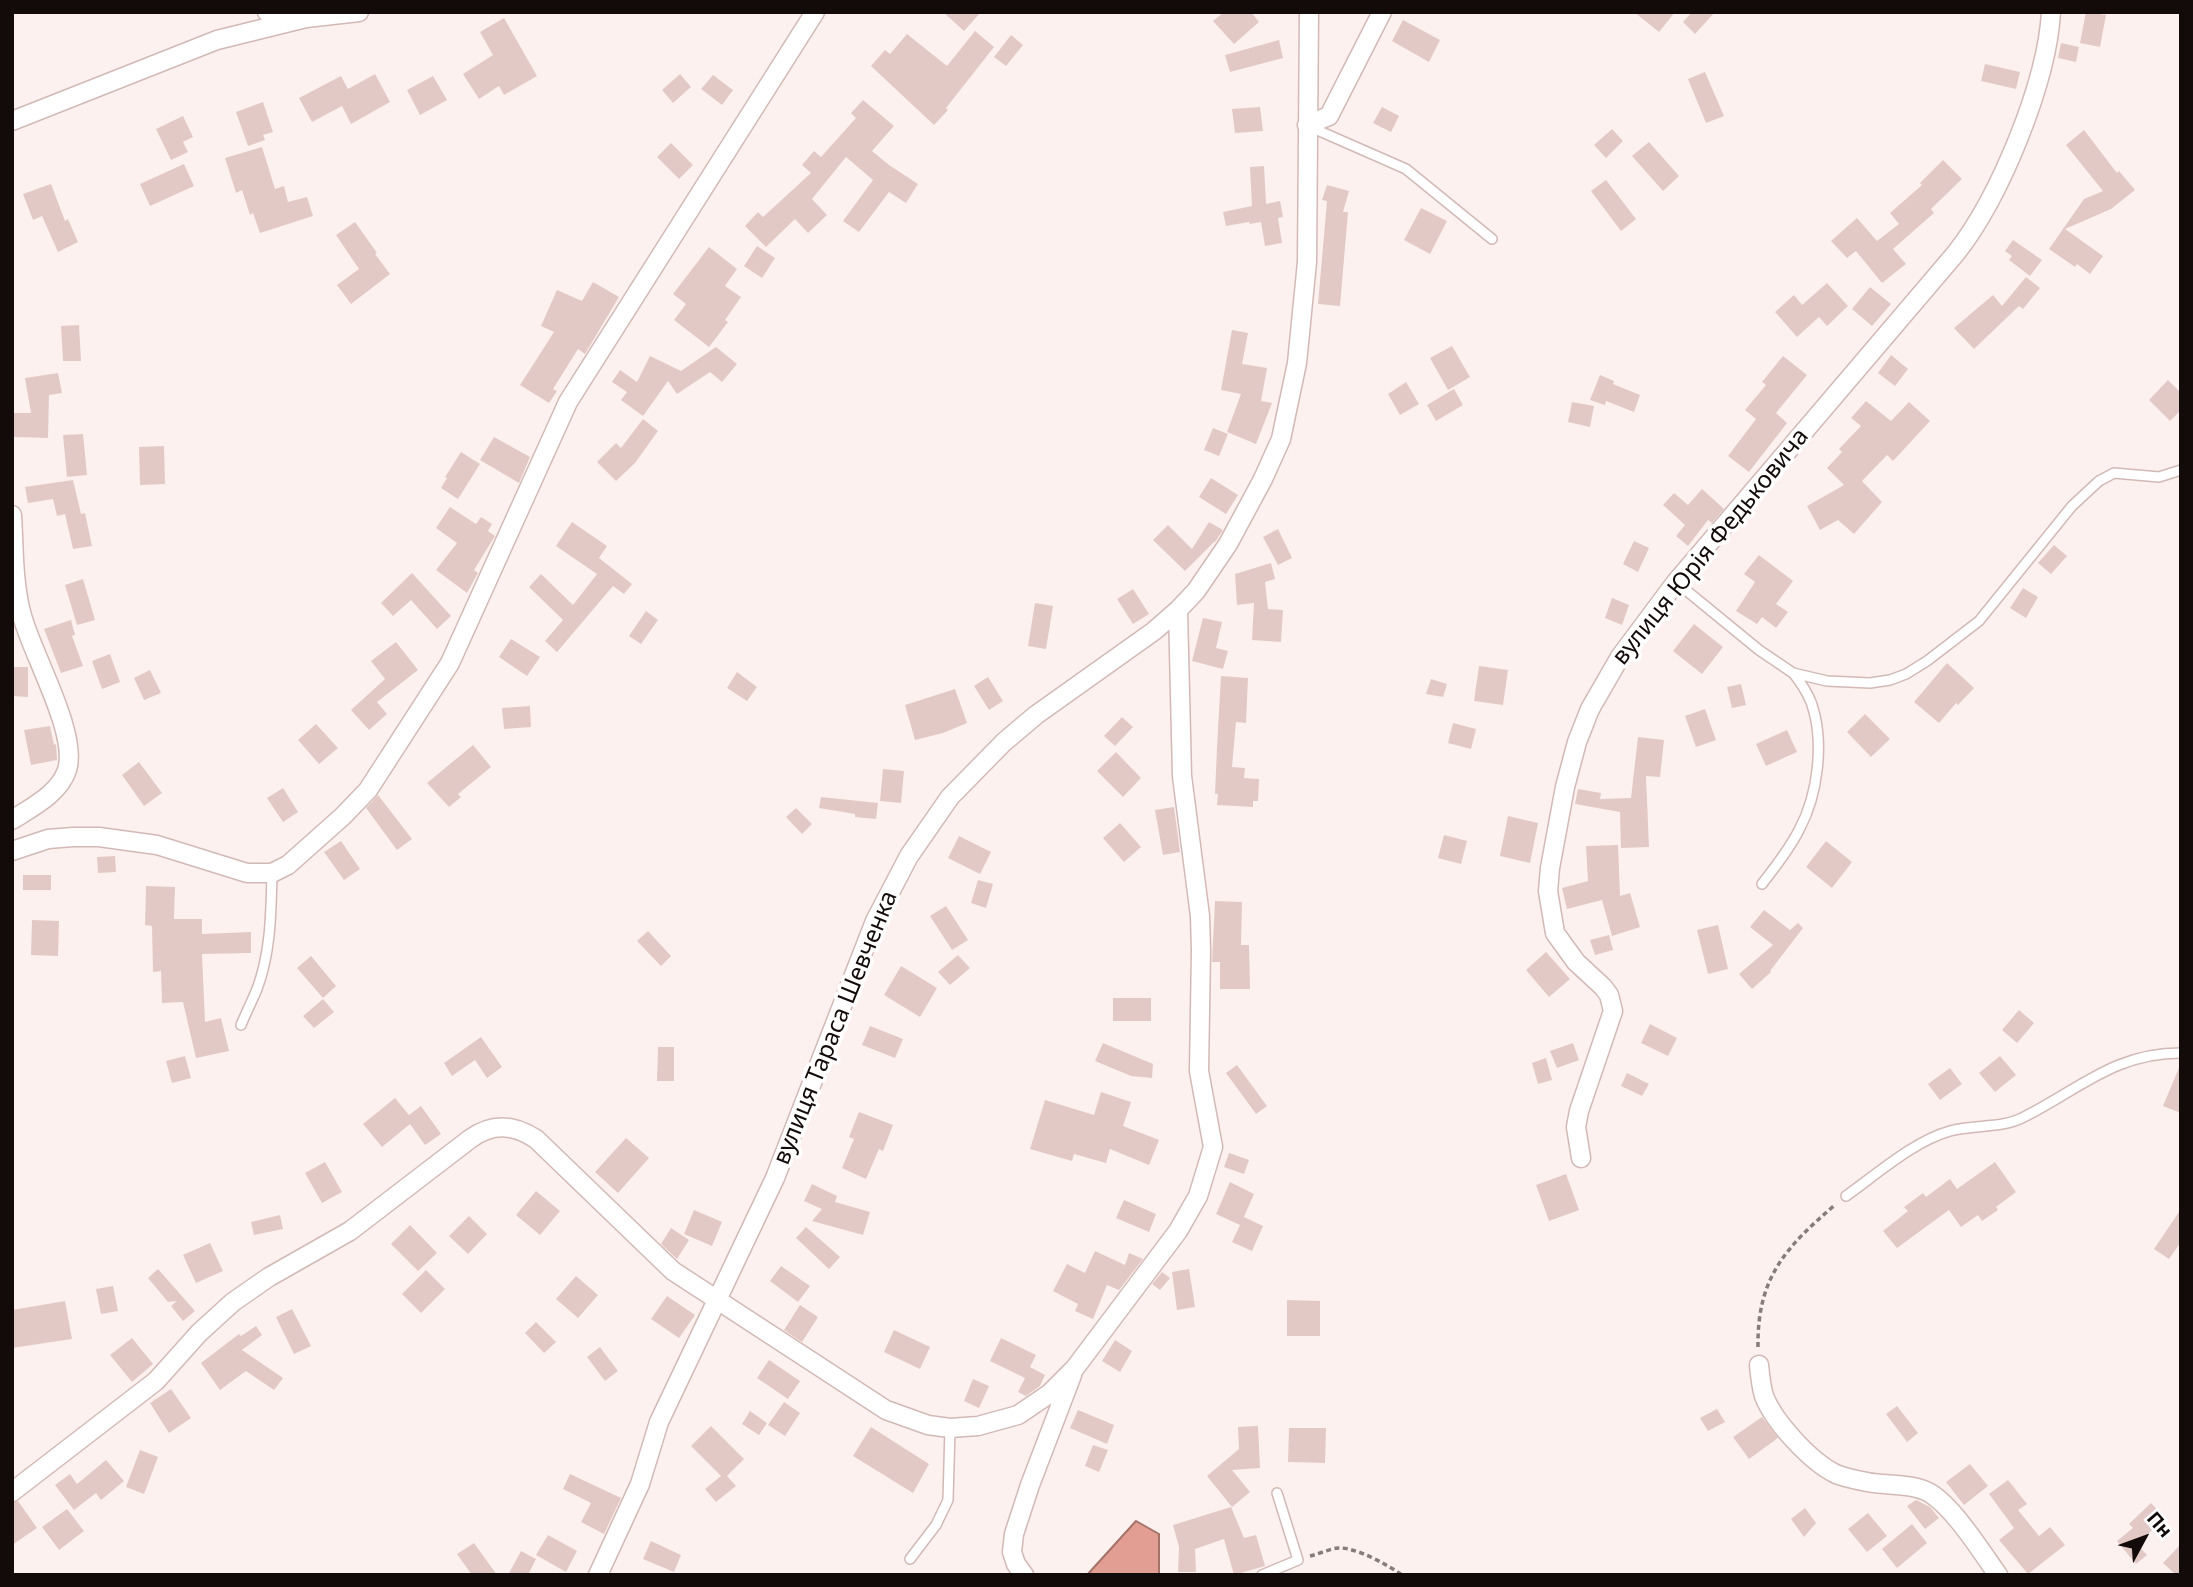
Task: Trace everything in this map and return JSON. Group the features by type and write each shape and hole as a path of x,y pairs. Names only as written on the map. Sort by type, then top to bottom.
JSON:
{"street":[{"path":"267,12 306,18"},
{"path":"12,121 217,40 306,18 359,12"},
{"path":"12,851 48,839 99,837 157,845 247,873 272,873 288,865 368,790 450,663 568,402 814,12"},
{"name":"вулиця Тараса Шевченка","path":"598,1575 636,1493 659,1422 788,1149 875,921 908,856 950,797 1004,742 1036,715 1154,631 1196,591 1228,544 1263,479 1281,439 1297,363 1307,262 1308,12"},
{"path":"1307,125 1328,116 1382,12"},
{"name":"вулиця Юрія Федьковича","path":"1581,1158 1576,1127 1579,1111 1613,1011 1604,986 1576,962 1555,933 1548,891 1560,814 1581,730 1614,665 1676,582 1956,253 1978,223 2008,163 2026,115 2044,57 2051,12"},
{"path":"12,515 20,611 64,727 69,758 67,769 57,786 45,798 12,820"},
{"path":"12,1492 156,1381 213,1318 246,1292 350,1231 470,1139 486,1129 496,1127 516,1129 536,1139 659,1259 680,1276 886,1410 928,1425 950,1428 978,1426 1018,1415 1049,1394 1075,1368 1178,1231 1198,1196 1213,1147 1199,1071 1200,916 1182,776 1178,610"},
{"path":"1759,1365 1769,1406 1785,1428 1811,1455 1828,1469 1845,1477 1881,1485 1917,1488 1932,1494 1956,1518 1998,1575"},
{"path":"1024,1575 1012,1552 1014,1534 1075,1368"}],"lane":[{"path":"1307,125 1406,169 1492,239"},
{"path":"1676,582 1759,650 1793,673 1827,681 1870,683 1890,680 1927,661 1979,621 2072,506 2099,481 2110,474 2159,477 2181,470"},
{"path":"1762,884 1800,829 1809,809 1815,779 1817,745 1813,710 1806,692 1793,673"},
{"path":"241,1025 258,987 271,928 272,873"},
{"path":"1846,1196 1930,1138 1959,1129 2008,1124 2124,1062 2154,1055 2181,1054"},
{"path":"910,1559 936,1525 948,1500 950,1428"},
{"path":"1262,1575 1298,1560 1277,1493"}],"path":[{"path":"1759,1365 1759,1318 1769,1282 1778,1264 1806,1230 1846,1196"},
{"path":"1298,1560 1338,1548 1364,1555 1402,1575"}],"shaded area":[{"path":"1136,1521 1159,1534 1159,1575 1087,1575"}],"building":[{"path":"943,12 981,12 964,31"},
{"path":"1224,12 1251,12 1259,22 1234,44 1213,21"},
{"path":"1634,12 1675,12 1659,32"},
{"path":"1692,12 1715,12 1695,34 1683,22"},
{"path":"2086,12 2106,15 2100,47 2080,43"},
{"path":"504,18 537,76 504,95 499,86 479,99 463,74 493,55 480,32"},
{"path":"1403,20 1440,40 1429,62 1392,41"},
{"path":"975,31 994,47 934,125 871,66 885,50 890,54 907,34 947,66"},
{"path":"1011,35 1023,45 1006,66 994,57"},
{"path":"1279,40 1283,58 1230,72 1225,55"},
{"path":"2061,43 2079,47 2076,62 2058,58"},
{"path":"1985,64 2020,72 2016,89 1981,81"},
{"path":"1705,72 1724,116 1706,123 1688,79"},
{"path":"375,74 390,102 351,124 342,106 312,122 299,98 341,76 348,89"},
{"path":"680,74 691,87 673,103 662,90"},
{"path":"713,75 733,90 722,105 701,89"},
{"path":"433,76 447,100 420,115 407,90"},
{"path":"863,100 894,126 872,151 918,184 906,203 889,192 859,232 843,221 873,180 846,157 812,199 827,215 808,233 795,219 766,247 745,226 758,212 763,217 811,173 802,165 814,151 821,157 856,118 851,113"},
{"path":"263,102 273,132 263,135 265,140 248,146 236,112"},
{"path":"1260,107 1263,131 1235,133 1232,109"},
{"path":"1382,107 1399,116 1391,132 1373,123"},
{"path":"183,116 193,137 183,142 188,152 171,160 156,129"},
{"path":"1612,129 1623,141 1606,158 1594,145"},
{"path":"2084,130 2117,173 2119,171 2135,190 2111,209 2065,229 2103,256 2090,274 2049,249 2084,199 2103,191 2066,145"},
{"path":"1649,142 1679,176 1663,191 1632,156"},
{"path":"671,143 693,165 679,179 657,157"},
{"path":"262,147 275,189 284,186 288,202 307,197 313,216 260,233 253,213 250,215 242,190 236,193 225,158"},
{"path":"1943,160 1962,179 1931,209 1934,213 1893,249 1906,264 1882,283 1856,251 1847,258 1831,241 1857,218 1877,241 1899,224 1890,213 1922,185 1920,183"},
{"path":"184,164 194,186 150,206 140,184"},
{"path":"1264,166 1266,204 1280,201 1283,217 1278,218 1282,243 1265,246 1261,222 1226,226 1223,212 1252,206 1250,167"},
{"path":"1606,180 1636,219 1621,231 1591,191"},
{"path":"51,184 65,221 68,219 78,242 58,252 42,216 33,220 23,194"},
{"path":"1327,185 1349,191 1343,212 1348,212 1340,306 1318,304 1327,201 1322,200"},
{"path":"1421,208 1447,221 1430,254 1404,240"},
{"path":"355,222 390,274 351,304 337,285 359,269 336,235"},
{"path":"2013,240 2042,260 2030,276 2009,260 2012,256 2005,251"},
{"path":"757,246 775,258 762,278 744,266"},
{"path":"709,247 737,269 725,286 741,297 725,320 728,322 709,347 674,320 686,304 673,294"},
{"path":"2026,277 2040,288 2023,309 2019,306 1974,349 1954,328 1993,295 2002,306"},
{"path":"593,282 619,297 585,354 578,349 553,389 557,391 549,403 520,385 554,332 541,326 557,290 582,301"},
{"path":"1827,283 1848,306 1827,326 1819,317 1797,337 1775,312 1794,295 1802,305"},
{"path":"1870,287 1891,304 1872,326 1852,309"},
{"path":"79,325 81,361 63,361 61,326"},
{"path":"1232,330 1248,333 1242,364 1267,368 1261,401 1272,403 1256,444 1227,432 1241,394 1221,390"},
{"path":"1452,346 1470,377 1448,390 1430,358"},
{"path":"716,347 737,364 722,382 710,372 677,394 668,381 643,416 621,400 627,392 612,382 620,370 637,382 650,356 681,371"},
{"path":"1891,355 1908,369 1895,386 1878,373"},
{"path":"1783,356 1807,375 1776,413 1787,423 1749,472 1728,456 1756,419 1745,410 1766,385 1762,382"},
{"path":"58,373 62,393 49,395 48,438 14,437 14,413 31,413 25,378"},
{"path":"1600,375 1614,381 1613,384 1640,395 1634,412 1606,401 1605,405 1590,400"},
{"path":"2168,380 2181,393 2181,410 2170,421 2149,400"},
{"path":"1406,382 1419,404 1400,415 1388,394"},
{"path":"1454,389 1463,405 1436,421 1427,405"},
{"path":"1866,401 1891,421 1909,402 1930,421 1893,461 1887,455 1862,481 1882,502 1854,534 1838,520 1820,530 1807,506 1844,485 1827,468 1842,452 1839,449 1861,426 1851,418"},
{"path":"1572,402 1594,406 1590,427 1568,422"},
{"path":"643,419 658,431 635,463 616,481 597,462 616,443 621,448"},
{"path":"1213,428 1228,434 1219,456 1204,450"},
{"path":"83,434 87,475 67,477 63,435"},
{"path":"494,437 530,457 519,483 480,460"},
{"path":"164,446 165,484 140,485 139,447"},
{"path":"461,452 480,464 458,499 441,488"},
{"path":"1211,478 1238,495 1226,514 1199,497"},
{"path":"73,480 81,514 85,513 92,546 73,549 65,514 57,516 53,499 28,503 25,487"},
{"path":"1702,489 1724,509 1712,523 1708,520 1688,546 1676,536 1685,525 1663,505 1674,493 1688,505"},
{"path":"450,507 476,524 481,517 492,524 488,531 495,536 474,570 478,573 467,593 436,570 457,543 436,528"},
{"path":"572,522 607,546 599,558 632,584 624,594 613,586 557,652 545,641 563,620 529,587 541,574 573,605 597,574 556,546"},
{"path":"1209,522 1223,530 1215,542 1185,571 1153,540 1168,525 1192,549"},
{"path":"1278,529 1292,558 1278,565 1263,537"},
{"path":"1634,541 1649,548 1638,572 1623,564"},
{"path":"2054,545 2067,556 2051,574 2038,563"},
{"path":"1759,555 1793,581 1776,604 1788,612 1776,628 1762,617 1757,624 1736,611 1755,582 1744,574"},
{"path":"1271,563 1275,579 1265,582 1268,609 1283,610 1281,642 1252,640 1254,603 1237,605 1235,574"},
{"path":"412,573 451,616 437,629 411,600 393,616 381,603"},
{"path":"83,579 95,620 77,625 65,585"},
{"path":"2023,588 2038,597 2026,618 2010,608"},
{"path":"1133,589 1149,614 1133,624 1117,599"},
{"path":"1612,598 1629,605 1622,625 1605,618"},
{"path":"1035,603 1053,606 1046,649 1028,646"},
{"path":"646,611 658,620 641,644 629,636"},
{"path":"1203,618 1222,622 1216,648 1228,651 1223,669 1192,661"},
{"path":"71,620 75,635 72,636 83,666 61,673 44,629"},
{"path":"1694,624 1723,647 1702,674 1673,651"},
{"path":"511,639 540,657 527,676 499,657"},
{"path":"396,642 418,670 377,702 387,714 369,730 351,710 385,679 371,661"},
{"path":"110,654 120,682 102,689 92,661"},
{"path":"1947,663 1974,688 1958,705 1956,703 1939,723 1914,702"},
{"path":"1479,666 1508,670 1503,705 1474,701"},
{"path":"12,667 28,667 28,697 12,696"},
{"path":"150,670 161,693 144,700 134,678"},
{"path":"737,672 757,687 747,701 727,688"},
{"path":"1221,676 1248,678 1246,723 1236,722 1232,767 1245,768 1244,778 1259,779 1258,801 1253,801 1253,807 1217,805 1218,794 1215,794"},
{"path":"988,677 1003,701 989,710 974,686"},
{"path":"1431,679 1447,684 1443,697 1426,694"},
{"path":"1741,684 1746,705 1732,708 1727,687"},
{"path":"955,689 967,723 915,740 905,705"},
{"path":"530,706 531,727 504,729 502,708"},
{"path":"1705,709 1716,740 1696,747 1685,716"},
{"path":"1865,714 1890,739 1871,757 1847,732"},
{"path":"1122,717 1133,727 1115,746 1104,736"},
{"path":"1453,723 1476,729 1471,749 1448,743"},
{"path":"316,724 338,748 319,764 298,740"},
{"path":"50,726 54,745 56,744 57,760 31,765 24,730"},
{"path":"1787,730 1797,752 1766,766 1756,744"},
{"path":"1638,737 1664,740 1660,777 1646,776 1649,847 1621,848 1620,812 1575,804 1578,789 1601,793 1600,799 1631,798"},
{"path":"473,745 491,767 458,794 461,797 449,807 427,783"},
{"path":"1116,752 1141,778 1123,797 1097,771"},
{"path":"139,762 162,793 144,806 122,775"},
{"path":"883,769 904,771 901,803 880,801"},
{"path":"283,788 298,812 283,822 267,798"},
{"path":"378,795 412,839 397,850 366,808"},
{"path":"821,797 878,803 876,819 819,808"},
{"path":"1174,807 1180,852 1163,855 1155,810"},
{"path":"796,808 812,824 802,834 786,817"},
{"path":"1508,816 1538,823 1530,863 1500,856"},
{"path":"1120,823 1141,847 1124,862 1103,838"},
{"path":"1444,835 1467,841 1461,864 1438,858"},
{"path":"959,836 991,852 980,874 948,858"},
{"path":"341,841 360,869 344,880 324,852"},
{"path":"1826,841 1852,862 1832,888 1806,867"},
{"path":"1618,845 1620,896 1630,893 1640,927 1612,936 1602,900 1567,909 1562,888 1588,881 1586,846"},
{"path":"115,856 116,872 98,873 97,857"},
{"path":"23,875 51,875 51,890 23,890"},
{"path":"978,880 993,884 986,908 971,903"},
{"path":"146,886 175,887 174,919 202,919 202,934 251,932 251,953 202,954 205,1022 221,1018 229,1051 196,1058 183,1002 162,1003 161,971 153,972 152,926 145,925"},
{"path":"1215,901 1242,902 1241,945 1249,945 1250,989 1220,989 1220,962 1212,962"},
{"path":"946,906 968,940 952,950 930,916"},
{"path":"1764,910 1790,930 1798,923 1803,928 1771,972 1752,989 1739,974 1773,945 1750,927"},
{"path":"32,920 59,921 58,956 31,955"},
{"path":"1718,925 1728,969 1708,974 1697,930"},
{"path":"648,931 671,956 661,966 637,941"},
{"path":"1609,935 1613,950 1595,955 1590,940"},
{"path":"1546,952 1570,979 1549,997 1526,970"},
{"path":"958,955 970,968 950,985 938,972"},
{"path":"311,956 336,986 323,998 297,968"},
{"path":"901,966 937,988 920,1017 884,995"},
{"path":"1113,998 1151,998 1151,1021 1113,1021"},
{"path":"323,999 334,1012 314,1028 303,1016"},
{"path":"2019,1010 2034,1023 2017,1043 2002,1030"},
{"path":"1650,1024 1677,1038 1668,1056 1641,1043"},
{"path":"870,1026 903,1039 895,1058 862,1045"},
{"path":"481,1037 502,1067 487,1078 475,1060 452,1076 444,1063"},
{"path":"1103,1043 1153,1064 1152,1078 1131,1076 1095,1061"},
{"path":"1573,1043 1579,1060 1557,1068 1550,1051"},
{"path":"658,1047 674,1047 674,1081 657,1081"},
{"path":"185,1056 191,1078 172,1083 166,1061"},
{"path":"2000,1056 2016,1075 1995,1092 1979,1073"},
{"path":"1546,1058 1552,1080 1538,1084 1532,1063"},
{"path":"2181,1063 2181,1113 2163,1106"},
{"path":"1237,1065 1267,1106 1256,1114 1226,1073"},
{"path":"1950,1068 1962,1084 1940,1100 1928,1084"},
{"path":"1627,1073 1649,1084 1642,1096 1621,1086"},
{"path":"1101,1092 1131,1102 1123,1126 1159,1140 1149,1165 1110,1149 1106,1163 1074,1154 1072,1161 1030,1149 1045,1100 1094,1115"},
{"path":"395,1098 409,1115 421,1106 441,1134 425,1145 410,1124 382,1147 363,1124"},
{"path":"859,1112 893,1125 883,1151 879,1149 866,1179 842,1168 854,1139 849,1137"},
{"path":"626,1138 649,1158 618,1193 595,1172"},
{"path":"1229,1153 1249,1160 1244,1174 1224,1167"},
{"path":"325,1162 342,1192 322,1203 305,1173"},
{"path":"1995,1162 2016,1192 1982,1221 1978,1215 1961,1227 1949,1210 1897,1248 1883,1231 1908,1211 1904,1207 1923,1193 1926,1197 1950,1179 1957,1189"},
{"path":"1566,1174 1579,1210 1549,1221 1536,1185"},
{"path":"1230,1182 1254,1194 1243,1219 1244,1217 1263,1226 1252,1251 1232,1242 1240,1225 1216,1214"},
{"path":"812,1184 837,1196 835,1202 870,1212 863,1235 812,1221 822,1209 804,1201"},
{"path":"536,1191 560,1211 540,1235 516,1215"},
{"path":"1124,1200 1156,1214 1149,1232 1116,1218"},
{"path":"2181,1209 2181,1242 2169,1259 2154,1249"},
{"path":"694,1210 722,1222 712,1246 684,1234"},
{"path":"280,1215 283,1229 254,1235 251,1222"},
{"path":"469,1216 487,1234 468,1254 449,1236"},
{"path":"410,1225 437,1253 418,1271 391,1244"},
{"path":"806,1227 840,1257 829,1269 796,1238"},
{"path":"671,1228 689,1240 677,1259 661,1244"},
{"path":"210,1243 223,1271 196,1283 183,1255"},
{"path":"1095,1251 1125,1265 1129,1253 1143,1259 1119,1290 1107,1285 1093,1319 1075,1311 1078,1304 1053,1291 1067,1264 1085,1273"},
{"path":"781,1266 810,1286 798,1302 770,1281"},
{"path":"158,1269 195,1311 183,1321 171,1306 177,1301 168,1302 148,1278"},
{"path":"1189,1269 1195,1307 1177,1310 1172,1272"},
{"path":"426,1270 445,1289 421,1313 402,1294"},
{"path":"1162,1272 1170,1278 1160,1290 1152,1284"},
{"path":"576,1276 598,1295 578,1318 556,1299"},
{"path":"113,1286 118,1311 101,1314 96,1289"},
{"path":"667,1296 695,1315 679,1338 651,1319"},
{"path":"1287,1300 1320,1301 1320,1336 1287,1336"},
{"path":"65,1301 72,1339 12,1348 12,1310"},
{"path":"800,1305 818,1317 802,1342 784,1330"},
{"path":"292,1309 311,1346 294,1354 276,1317"},
{"path":"536,1322 556,1342 544,1353 525,1333"},
{"path":"256,1326 262,1335 242,1350 283,1378 274,1390 246,1371 220,1390 201,1363 239,1334 241,1336"},
{"path":"894,1330 930,1347 920,1369 884,1352"},
{"path":"132,1338 153,1364 132,1382 110,1355"},
{"path":"1001,1338 1036,1355 1030,1367 1045,1375 1040,1386 1026,1396 1018,1392 1025,1378 990,1361"},
{"path":"1115,1340 1132,1351 1120,1372 1102,1361"},
{"path":"600,1347 618,1371 605,1381 587,1357"},
{"path":"769,1360 800,1381 788,1399 757,1378"},
{"path":"973,1379 989,1386 979,1408 964,1401"},
{"path":"171,1389 191,1418 169,1433 150,1403"},
{"path":"784,1402 800,1413 785,1436 768,1425"},
{"path":"1897,1406 1918,1433 1907,1442 1886,1414"},
{"path":"1717,1409 1725,1422 1708,1431 1700,1418"},
{"path":"1078,1410 1114,1425 1107,1444 1070,1428"},
{"path":"750,1411 767,1423 759,1435 742,1424"},
{"path":"1762,1417 1778,1438 1749,1459 1733,1437"},
{"path":"711,1426 744,1459 727,1476 736,1486 716,1502 705,1489 721,1476 691,1446"},
{"path":"1258,1426 1260,1468 1232,1470 1250,1492 1232,1507 1207,1476 1239,1449 1238,1427"},
{"path":"871,1427 929,1464 913,1493 853,1456"},
{"path":"1289,1428 1326,1428 1325,1463 1288,1462"},
{"path":"1093,1445 1108,1450 1099,1472 1085,1466"},
{"path":"140,1450 158,1457 144,1494 126,1487"},
{"path":"106,1460 124,1481 101,1500 96,1493 74,1510 55,1485 70,1474 77,1484"},
{"path":"1970,1464 1988,1486 1964,1505 1946,1482"},
{"path":"570,1474 621,1498 604,1534 581,1522 591,1503 563,1489"},
{"path":"2008,1480 2027,1504 2018,1510 2039,1536 2050,1527 2065,1545 2028,1574 1999,1540 2014,1528 1989,1494"},
{"path":"1916,1500 1930,1507 1939,1518 1925,1529 1907,1506"},
{"path":"18,1501 37,1528 12,1545 12,1503"},
{"path":"2151,1503 2165,1518 2137,1544 2147,1555 2136,1564 2117,1541 2133,1528 2129,1524"},
{"path":"1231,1507 1244,1538 1256,1535 1265,1566 1234,1575 1224,1539 1195,1549 1196,1572 1178,1572 1179,1547 1173,1525"},
{"path":"1805,1508 1816,1523 1804,1537 1791,1519"},
{"path":"67,1509 84,1531 59,1550 42,1527"},
{"path":"1868,1513 1887,1536 1867,1552 1848,1529"},
{"path":"1912,1524 1927,1543 1897,1568 1882,1549"},
{"path":"548,1535 577,1551 566,1572 536,1555"},
{"path":"651,1541 681,1555 674,1572 643,1559"},
{"path":"474,1543 497,1575 472,1575 457,1554"},
{"path":"2181,1544 2181,1575 2176,1575 2163,1563"},
{"path":"521,1551 536,1559 528,1575 508,1575"}]}
